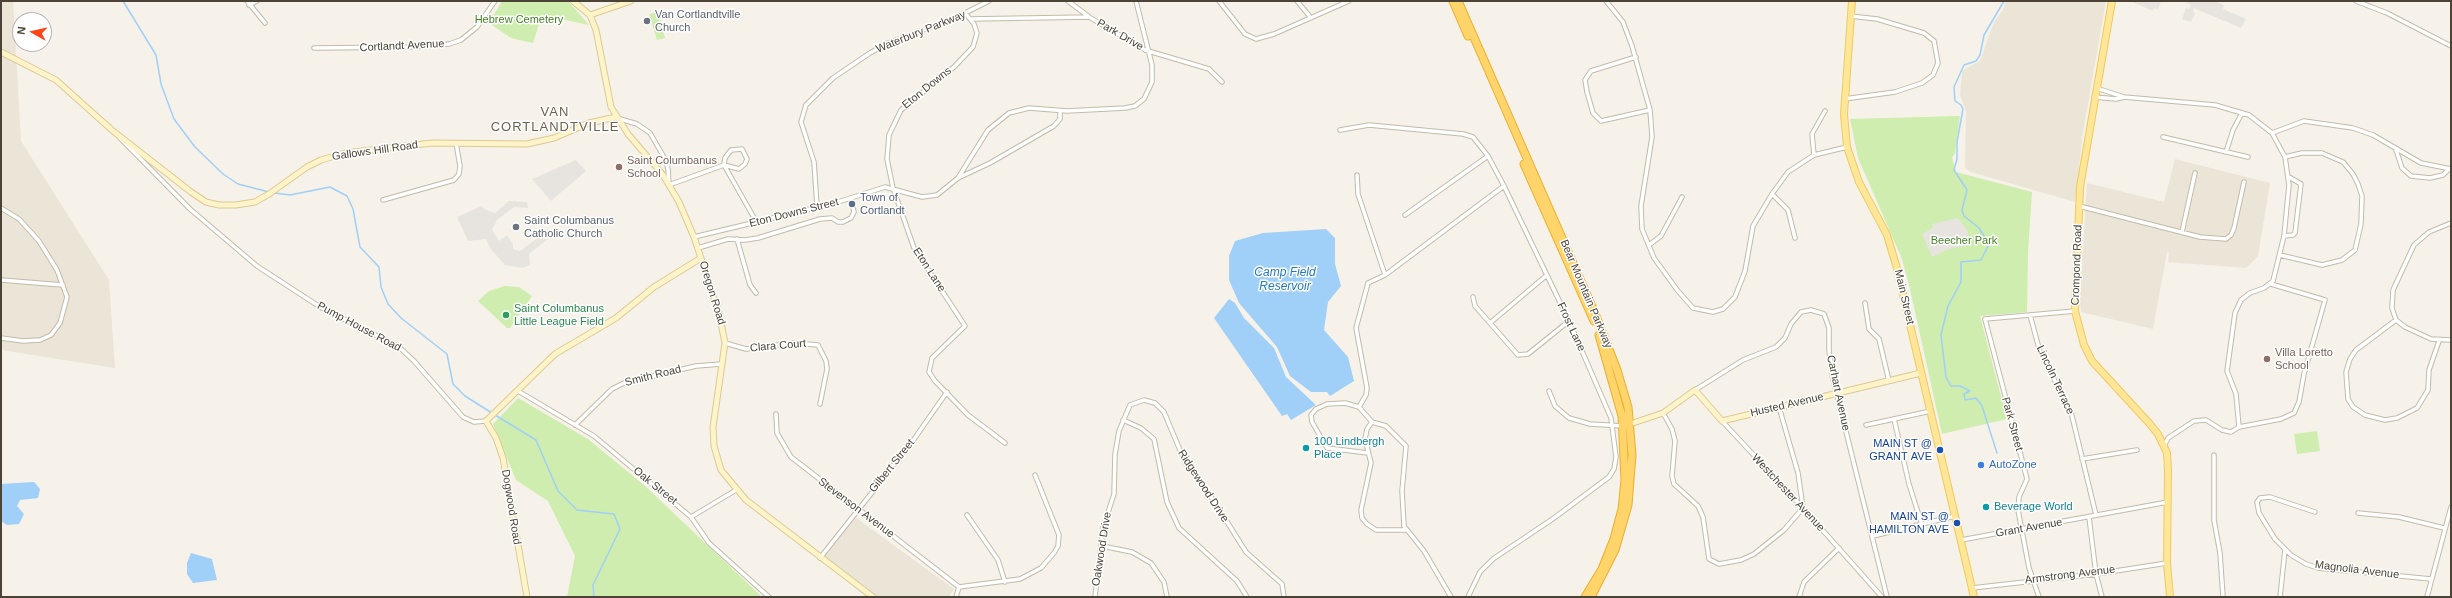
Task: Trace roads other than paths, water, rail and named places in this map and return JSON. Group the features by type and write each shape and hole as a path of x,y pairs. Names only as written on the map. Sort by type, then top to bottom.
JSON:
{"highway":[{"name":"Bear Mountain Parkway","path":"1453,1 1596,326 1627,425 1625,480 1620,519 1608,556 1586,597"},
{"name":"Bear Mountain Parkway","path":"1458,1 1607,340 1623,388 1632,482 1628,505 1615,550 1591,597"}],"main road":[{"name":"Main Street","path":"1852,1 1844,99 1844,129 1847,147 1859,182 1889,242 1931,412 1974,597"},
{"name":"Crompond Road","path":"2112,1 2082,167 2075,311 2084,345 2092,361 2149,423 2164,446 2168,462 2167,563 2170,597"}],"street":[{"path":"247,1 265,22"},
{"path":"249,5 257,1"},
{"name":"Cortlandt Avenue","path":"314,48 412,47 449,44 461,40 477,27 495,1"},
{"path":"573,1 590,15 631,1"},
{"name":"Waterbury Parkway","path":"817,206 814,162 802,126 802,114 806,105 834,78 870,53 888,43 966,14 989,1"},
{"path":"1068,1 1089,17"},
{"path":"958,178 988,130 1002,117 1029,108 1060,111 1124,108 1140,104 1152,82 1149,51 1136,1"},
{"path":"1219,1 1246,34 1256,39 1274,34 1349,1"},
{"path":"1297,1 1311,18"},
{"path":"1613,1 1607,2 1623,22 1636,57 1650,110 1652,137 1641,206 1642,229 1654,258 1678,291 1693,308 1713,312 1723,309 1738,291 1745,271 1753,226 1772,194 1788,172 1814,155 1847,147"},
{"path":"2356,1 2387,13 2451,46"},
{"path":"966,14 970,19"},
{"name":"Oregon Road","path":"590,15 598,38 608,98 616,117 669,185 694,236 722,323 725,343 713,427 714,446 721,470 736,490 820,558 873,597"},
{"path":"1844,99 1895,92 1922,83 1933,75 1938,63 1934,41 1924,33 1884,20 1850,16"},
{"name":"Park Drive","path":"970,19 1089,17 1136,46 1209,69 1222,82"},
{"name":"Eton Downs","path":"893,188 887,159 889,135 894,122 906,104 968,55 976,40 974,24 970,19"},
{"name":"Gallows Hill Road","path":"1,52 56,80 113,131 191,192 206,202 226,205 242,205 269,194 307,167 333,156 408,145 456,143 512,145 536,143 554,138 589,123 616,117"},
{"path":"1636,57 1591,71 1585,80 1587,92 1593,113 1601,121 1650,110"},
{"path":"2096,88 2124,97 2195,102 2242,112 2256,120 2272,133 2285,157 2289,177 2284,236 2271,284"},
{"path":"2094,97 2116,99 2124,97"},
{"path":"893,188 929,197 937,195 958,178 990,164 1054,126 1060,119 1060,111"},
{"path":"1814,155 1812,134 1825,111"},
{"path":"2226,152 2233,130 2242,112"},
{"path":"616,117 637,124 650,133 665,159 668,169 669,185 724,165 739,169 745,164 746,153 739,148 731,150 725,158 724,165 757,223"},
{"path":"2272,133 2296,123 2312,121 2364,131 2421,163 2450,169"},
{"name":"Frost Lane","path":"1340,130 1369,125 1463,134 1473,137 1488,156 1547,275 1602,396 1612,426 1616,457 1614,469 1609,477 1554,518 1493,559 1480,572 1468,597"},
{"name":"Pump House Road","path":"113,131 130,151 185,204 257,266 320,307 399,348 414,361 463,418 474,422 486,421"},
{"path":"2163,137 2248,157"},
{"path":"383,200 454,180 459,174 460,166 456,143"},
{"path":"2396,150 2402,168 2411,176 2430,178 2443,175 2450,169"},
{"path":"2280,255 2314,264 2338,261 2348,256 2355,250 2361,224 2362,196 2353,174 2343,162 2322,153 2302,153 2285,157"},
{"path":"1405,215 1488,156"},
{"path":"2182,232 2195,173"},
{"path":"1357,175 1358,194 1385,275"},
{"path":"2284,236 2293,236 2295,233 2301,184 2289,177"},
{"path":"2079,206 2182,232 2216,239 2229,238 2234,228 2244,182"},
{"path":"1359,407 1366,395 1367,388 1356,328 1368,283 1385,275 1504,186"},
{"name":"Eton Downs Street","path":"694,236 757,223 851,198 885,187 893,188"},
{"name":"Eton Lane","path":"893,188 914,248 965,326 929,363 931,375 948,392"},
{"path":"1772,194 1788,210 1795,238"},
{"path":"1649,245 1662,236 1682,197"},
{"path":"698,248 722,240 758,238 820,219 832,218 838,222 848,220 854,212 851,198"},
{"path":"1,208 19,219 39,241 57,270 67,297 66,306 60,323 51,335 40,340 23,341 1,338"},
{"path":"2451,223 2428,232 2414,245 2393,290 2392,308 2396,320 2421,336 2439,341 2451,340"},
{"path":"737,239 750,285 756,293"},
{"path":"486,421 555,354 616,318 654,287 702,258"},
{"path":"1490,323 1547,275"},
{"path":"1,280 63,285"},
{"path":"2164,446 2168,438 2199,420 2206,420 2226,431 2235,431 2239,427 2281,419 2294,413 2325,300 2271,284 2250,293 2242,300 2235,314 2227,371 2236,394 2239,427"},
{"path":"1473,297 1476,306 1514,353 1523,356 1569,322"},
{"path":"1865,303 1869,329 1879,339 1889,381"},
{"name":"Carhart Avenue","path":"1627,425 1662,413 1738,362 1776,347 1786,338 1797,316 1811,310 1824,314 1827,320 1830,362 1887,597"},
{"path":"2030,315 2075,311"},
{"name":"Park Street","path":"2030,315 1985,319 2027,479 2018,503 2021,530 2032,580 2039,597"},
{"name":"Lincoln Terrace","path":"2030,315 2040,352 2071,412 2096,516"},
{"path":"2396,320 2356,350 2350,359 2346,372 2348,399 2353,407 2365,415 2385,420 2397,418 2417,408 2424,400 2428,390 2429,370 2439,341"},
{"name":"Clara Court","path":"725,343 746,349 795,343 818,345 826,361 827,369 820,404"},
{"name":"Smith Road","path":"575,425 612,389 624,382 696,366 722,364"},
{"name":"Husted Avenue","path":"1722,421 1921,373"},
{"path":"1549,390 1555,406 1569,418 1582,422 1612,426 1627,425"},
{"name":"Westchester Avenue","path":"1695,390 1722,421 1804,508 1882,597"},
{"name":"Oak Street","path":"518,391 575,425 616,454 691,517 709,543 769,597"},
{"path":"948,392 982,428 1005,443"},
{"name":"Gilbert Street","path":"820,558 857,509 912,442 948,392"},
{"name":"Ridgewood Drive","path":"1123,420 1130,405 1140,400 1155,403 1164,412 1185,462 1212,498 1246,552 1282,584 1284,597"},
{"path":"1368,453 1328,448 1311,418 1316,409 1327,404 1345,403 1359,407 1372,422 1386,426 1406,446 1402,491 1403,520 1408,530 1424,551 1451,597"},
{"path":"1662,413 1672,429 1675,441 1672,466 1674,484 1698,506 1703,517 1709,558 1714,563 1722,563 1741,560 1754,554 1784,530 1804,508 1798,473 1779,407"},
{"path":"1866,425 1931,412"},
{"name":"Stevenson Avenue","path":"776,414 777,433 791,457 959,587"},
{"path":"1894,419 1909,484 1922,525"},
{"path":"1123,420 1141,428 1154,439 1167,502 1179,528 1236,581 1247,597"},
{"name":"Oakwood Drive","path":"1095,597 1107,512 1114,494 1115,454 1123,420"},
{"name":"Dogwood Road","path":"486,421 496,438 503,458 527,597"},
{"path":"1372,422 1366,433 1371,467 1361,510 1362,518 1367,524 1376,530 1408,530"},
{"path":"2082,459 2137,450"},
{"path":"2214,455 2214,520 2220,553 2223,597"},
{"path":"956,597 959,587 1005,582 1020,579 1034,573 1041,568 1058,546 1059,535 1035,475"},
{"path":"691,517 736,490"},
{"name":"Magnolia Avenue","path":"2315,512 2306,507 2267,497 2258,499 2259,513 2285,550 2297,560 2318,568 2431,579"},
{"name":"Grant Avenue","path":"1961,540 2168,502"},
{"path":"2427,597 2444,528 2451,507"},
{"path":"2358,513 2399,517 2444,528"},
{"path":"967,515 998,560 1005,582"},
{"path":"1873,536 1955,516"},
{"path":"2089,517 2096,574 2102,597"},
{"path":"1102,546 1132,552 1151,563 1164,582 1167,597"},
{"path":"1799,597 1804,582 1839,548"},
{"path":"2280,597 2285,550"},
{"name":"Armstrong Avenue","path":"1972,588 2032,580 2096,574 2167,563"}],"water":[{"name":"Camp Field Reservoir","path":"1326,229 1335,238 1335,264 1341,286 1328,302 1324,330 1348,357 1354,381 1330,396 1327,392 1311,392 1290,376 1277,347 1239,303 1229,280 1229,256 1235,241 1263,233"},
{"name":"Camp Field Reservoir","path":"1229,299 1235,303 1244,318 1274,348 1286,377 1316,405 1291,420 1287,414 1282,416 1214,318"},
{"path":"34,482 40,489 38,498 20,500 17,506 24,514 19,524 7,525 1,521 1,484"},
{"path":"191,553 212,559 217,580 193,583 187,574 187,563"}],"waterway":[{"path":"123,1 156,55 161,84 174,119 195,147 223,174 238,184 269,192"},
{"path":"1997,453 1982,406 1976,398 1965,400 1964,394 1970,391 1960,386 1951,386 1946,377 1941,335 1948,306 1961,282 1961,262 1981,260 1989,244 1979,228 1964,216 1962,210 1967,190 1954,170 1957,159 1957,142 1963,109 1961,105 1955,101 1954,87 1964,65 1976,61 1980,55 1984,35 2004,1"},
{"path":"275,193 290,195 330,187 347,196 353,209 360,247 379,267 381,287 388,304 401,318 447,354 453,384 465,396 492,413"},
{"path":"495,415 536,440 558,491 577,510 614,514 620,529 593,585 594,597"}],"place":[{"name":"Van Cortlandtville Church","path":"647,21"},
{"name":"Saint Columbanus School","path":"619,167"},
{"name":"Town of Cortlandt","path":"852,204"},
{"name":"Saint Columbanus Catholic Church","path":"516,227"},
{"name":"Saint Columbanus Little League Field","path":"506,315"},
{"name":"Villa Loretto School","path":"2267,359"},
{"name":"100 Lindbergh Place","path":"1306,448"},
{"name":"MAIN ST @ GRANT AVE","path":"1940,450"},
{"name":"AutoZone","path":"1981,465"},
{"name":"Beverage World","path":"1986,507"},
{"name":"MAIN ST @ HAMILTON AVE","path":"1957,523"}],"district":[{"name":"VAN CORTLANDTVILLE","path":"555,120"}],"park label":[{"name":"Hebrew Cemetery","path":"519,20"},
{"name":"Beecher Park","path":"1964,241"}]}
